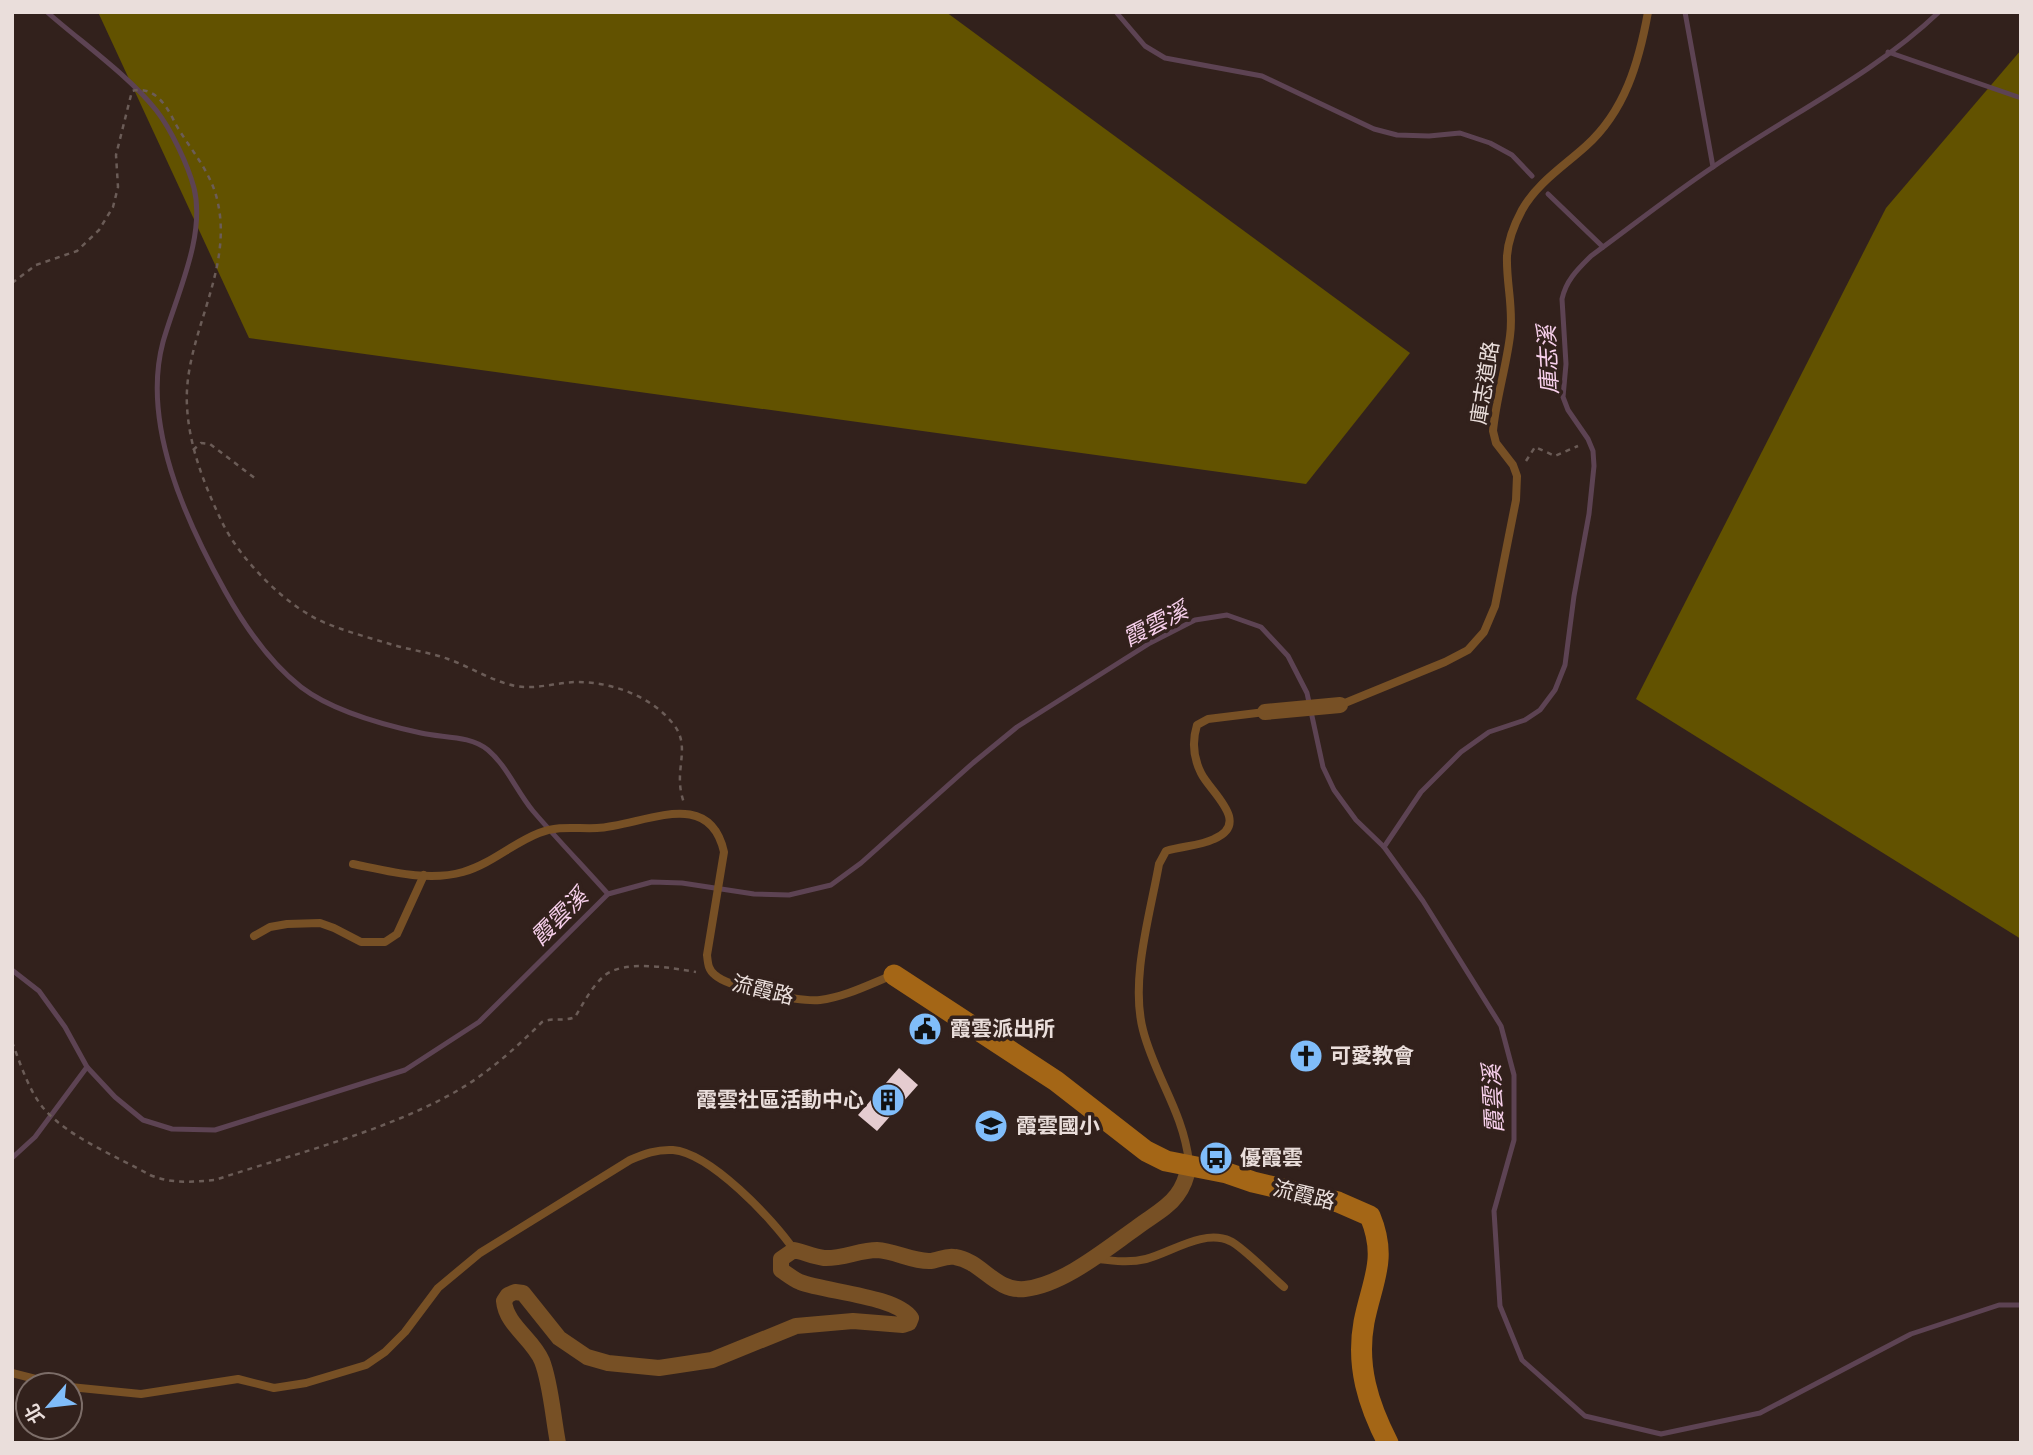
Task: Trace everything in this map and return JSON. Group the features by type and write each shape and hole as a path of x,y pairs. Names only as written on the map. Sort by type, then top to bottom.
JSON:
{"street":[{"path":"1265,712 1340,705"},
{"name":"流霞路","path":"894,975 1056,1081 1146,1151 1166,1161 1227,1173 1298,1194 1338,1202 1370,1216 1378,1235 1378,1266 1364,1324 1363,1372 1372,1410 1388,1443"},
{"path":"558,1443 543,1364 528,1339 509,1318 504,1301 508,1295 523,1293 559,1338 587,1357 608,1363 659,1368 712,1360 796,1326 853,1321 903,1325 909,1323 911,1318 907,1313 880,1301 799,1282 781,1270 781,1259 794,1250 824,1258 878,1250 920,1261 955,1256 1003,1285 1026,1289 1045,1283 1094,1259 1166,1208 1178,1194 1189,1165"}],"lane":[{"name":"庫志道路","path":"1517,476 1513,465 1496,443 1493,431 1511,334 1507,255 1511,238 1522,210 1536,191 1588,145 1609,120 1629,86 1642,46 1648,12"},
{"path":"1340,705 1445,662 1468,650 1484,632 1495,606 1516,500 1517,476"},
{"path":"1189,1165 1180,1117 1143,1031 1138,1004 1139,977 1159,864 1166,851 1213,840 1225,832 1230,821 1227,807 1202,775 1195,758 1193,737 1197,725 1208,719 1265,712"},
{"path":"353,864 424,875 463,872 501,855 539,833 565,827 597,828 664,814 686,814"},
{"name":"流霞路","path":"686,814 698,816 709,823 720,837 724,852 707,956 713,975 738,985 796,1000 838,996 894,975"},
{"path":"254,936 270,927 320,923 361,942 385,942 397,934 424,875"},
{"path":"84,1388 141,1394 238,1380 274,1388 366,1365 385,1352 405,1332 439,1288 480,1253 630,1160 652,1151 673,1150 694,1155 714,1169 781,1232 794,1250"},
{"path":"1094,1259 1121,1262 1143,1260 1213,1237 1231,1241 1284,1287"}],"path":[{"path":"12,283 36,265 77,251 99,230 113,207 118,187 116,155 128,102 132,91 148,90 166,104 203,167 217,199 221,246 190,371 187,405 192,450 222,522 243,556 281,596 326,624 391,645 447,659 505,684 523,687 578,682 606,685 639,697 662,711 676,726 682,741 679,781 686,814"},
{"path":"192,450 201,443 210,444 256,479"},
{"path":"1517,476 1535,447 1555,456 1578,446"},
{"path":"12,1042 28,1081 44,1108 68,1129 163,1180 215,1180 394,1120 455,1092 495,1064 542,1022 575,1017 601,978 610,971 652,966 713,975"}],"shaded area":[{"path":"98,12 946,12 1410,353 1306,484 249,338"},
{"path":"2021,50 2021,939 1636,699 1886,208"}],"building":[{"name":"霞雲社區活動中心","path":"899,1068 918,1085 877,1131 858,1115"}],"waterway":[{"path":"47,12 118,72 156,110 173,137 194,188 197,207 193,246 163,342 158,373 158,406 171,471 182,503 210,564 241,618 278,667 301,687 327,703 375,721 421,733 464,739 488,750 501,764 533,811 608,894"},
{"path":"1116,12 1145,46 1165,58 1262,76 1374,129 1397,135 1460,133 1490,143 1512,155 1532,176"},
{"path":"1685,12 1713,167"},
{"name":"庫志溪","path":"1384,847 1421,792 1461,752 1489,732 1525,720 1540,710 1555,690 1565,665 1594,466 1593,451 1588,439 1568,410 1563,397 1566,364 1562,299 1570,280 1591,256 1697,178 1886,56 1939,12"},
{"path":"1888,52 2021,98"},
{"path":"1548,194 1603,247"},
{"name":"霞雲溪","path":"12,970 39,991 65,1027 87,1067 115,1097 143,1120 172,1129 215,1130 405,1070 479,1022 608,894 652,882 682,883 754,894 789,895 831,885 861,863 1017,727 1150,643 1195,620 1227,615 1261,627 1288,656 1307,693 1323,767 1334,790 1356,820 1384,847 1423,901 1501,1026 1514,1075 1514,1140 1494,1211 1500,1306 1522,1360 1585,1416 1661,1434 1760,1413 1911,1334 1999,1305 2021,1305"},
{"path":"12,1158 35,1137 87,1067"}],"place":[{"name":"霞雲派出所","path":"925,1029"},
{"name":"可愛教會","path":"1306,1056"},
{"name":"霞雲社區活動中心","path":"888,1100"},
{"name":"霞雲國小","path":"991,1126"},
{"name":"優霞雲","path":"1216,1158"}]}
